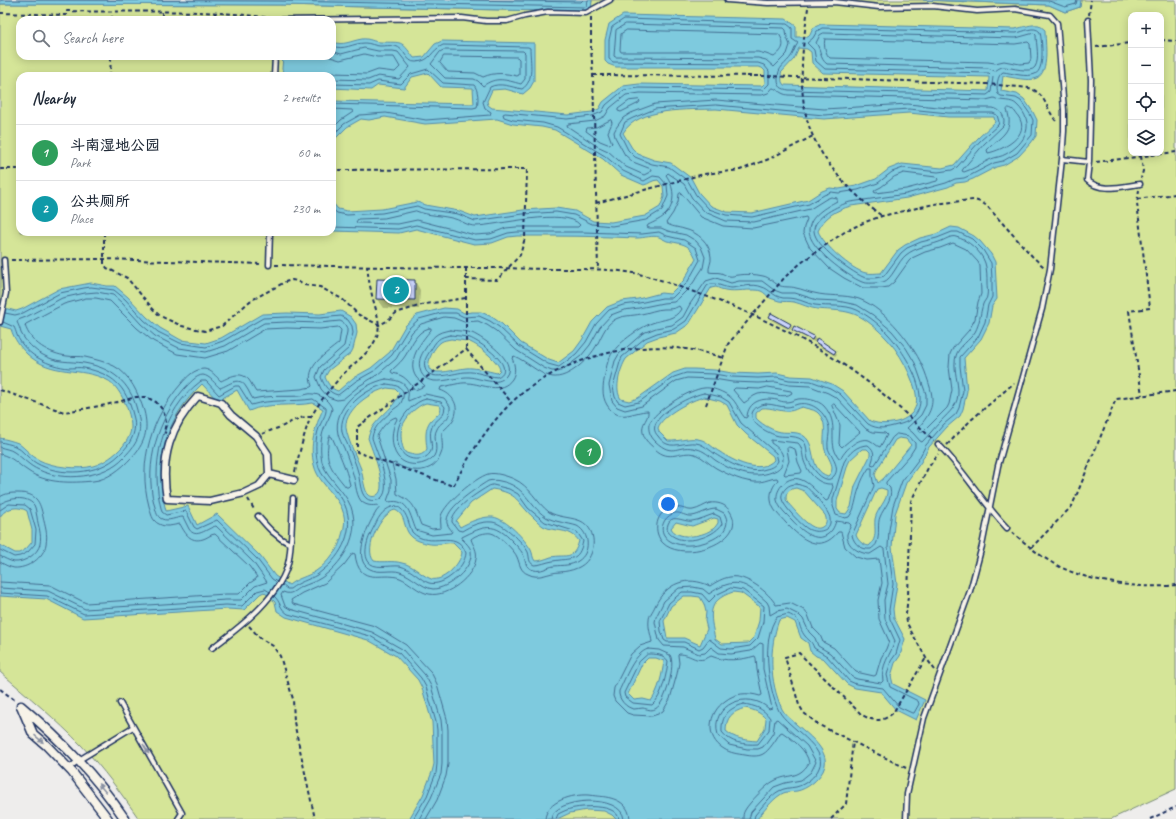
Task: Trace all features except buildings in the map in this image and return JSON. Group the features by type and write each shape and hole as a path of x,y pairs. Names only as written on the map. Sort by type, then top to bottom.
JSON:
{"street":[{"path":"198,396 221,404 231,416 256,436 268,454 269,474 259,486 244,493 210,501 167,499 164,485 164,470 172,437 178,421 198,396"},
{"path":"269,474 294,480"},
{"path":"21,706 79,760 109,796 125,819"},
{"path":"21,706 32,734 46,745 68,769 108,819"}],"lane":[{"path":"336,19 462,18 486,21 507,21 548,12 591,11 610,0"},
{"path":"727,0 768,3 834,2 879,7 933,6 976,10 1015,9 1050,15 1057,24 1064,110 1064,131 1050,269 1042,309 998,466 982,546 970,591 924,718 911,770 907,794 906,819"},
{"path":"1088,20 1091,80 1089,162 1086,180 1095,186 1104,187 1140,184"},
{"path":"274,72 275,60"},
{"path":"1062,159 1089,162"},
{"path":"269,265 270,236"},
{"path":"0,322 6,293 4,260"},
{"path":"938,444 960,468 994,514 1007,528"},
{"path":"212,648 262,606 281,581 289,559 293,498"},
{"path":"258,516 274,534 290,544"},
{"path":"120,703 182,813 178,819"},
{"path":"68,769 79,760 133,727"}],"path":[{"path":"1088,20 1091,0"},
{"path":"808,2 804,36 802,83 804,107 809,125 824,156 847,185 863,201 882,216"},
{"path":"0,13 67,14 67,11 162,12 215,13 241,16"},
{"path":"591,11 591,64 593,75 594,165 598,237 598,269"},
{"path":"1164,40 1176,40"},
{"path":"1098,47 1128,43"},
{"path":"110,72 111,60"},
{"path":"593,75 802,77 987,84 1029,88 1035,90 1045,100 1052,117 1064,131"},
{"path":"596,203 704,174 740,170 769,159 813,136"},
{"path":"1089,162 1176,152"},
{"path":"0,169 16,170"},
{"path":"336,170 527,169 525,238 520,255 497,280 466,279"},
{"path":"1138,199 1176,194"},
{"path":"706,405 728,344 785,277 832,240 865,222 882,216 934,204 974,200 987,206 1032,256 1045,268 1050,269"},
{"path":"1137,202 1150,308 1129,311 1142,396"},
{"path":"104,236 104,264 107,268 127,278 160,316 171,322 205,331 222,326 250,301 285,282 292,280 304,285 320,287 342,299 359,315 379,325 387,322 396,313 425,304 466,298"},
{"path":"4,260 104,260 269,265 598,269 632,273 655,278 711,298 784,329 849,368 907,414 938,444"},
{"path":"294,480 298,460 312,417 334,384 345,372 360,360 374,343 378,333 379,321 370,289 367,266"},
{"path":"466,268 466,349 512,403"},
{"path":"466,349 357,427 357,452 454,486 463,468 486,432 512,403 551,375 575,364 603,354 630,349 674,347 700,351 722,358"},
{"path":"940,674 926,658 907,623 906,614 908,596 911,501 928,468 943,449 971,420 1025,372"},
{"path":"0,390 64,412 106,405 136,397 146,397 156,402 162,409 166,424 164,432 172,437"},
{"path":"1032,548 1072,506 1116,399 1176,391"},
{"path":"256,436 282,426 294,419 304,416 312,417"},
{"path":"244,493 258,516"},
{"path":"1007,528 1051,562 1070,572 1097,580 1123,584 1147,586 1176,585"},
{"path":"245,621 260,638 273,646 280,656 293,699 294,722 315,819"},
{"path":"911,770 819,725 804,713 799,706 785,657 799,653 862,715 871,720 886,719 894,713 926,658"},
{"path":"0,689 21,706"},
{"path":"831,819 846,804 853,741"},
{"path":"1150,819 1176,807"}],"green space":[{"path":"592,0 923,0 1049,5 1065,12 1080,7 1081,0 1176,0 1176,789 1111,819 139,819 112,782 82,746 52,717 0,672 0,4 280,5 590,12"}],"water":[{"path":"0,0 592,0 591,12 280,5 0,4"},
{"path":"923,0 1081,0 1080,7 1065,12 1049,5"},
{"path":"623,15 786,19 796,26 796,37 808,37 813,28 821,24 1015,29 1039,25 1045,30 1046,56 1044,69 1041,74 1037,78 1030,80 1003,76 1001,91 1017,94 1024,99 1037,120 1036,136 1019,156 1004,165 996,167 965,182 956,183 948,187 907,198 851,206 836,212 827,218 818,231 826,243 838,256 853,267 866,273 881,273 898,250 905,245 951,227 959,228 974,236 991,254 995,262 997,299 992,306 989,323 981,339 964,358 967,391 963,409 960,416 947,427 929,447 921,462 906,483 895,514 892,547 897,584 893,609 894,618 905,639 900,656 895,663 891,676 893,684 925,700 916,720 896,710 881,692 855,688 847,684 824,659 816,656 810,651 808,643 801,638 795,622 787,618 779,620 773,642 772,664 775,687 782,709 787,716 818,745 823,753 825,762 823,771 812,784 801,790 786,792 777,797 757,819 616,819 604,811 587,810 570,813 557,819 409,819 423,795 434,764 432,722 422,688 418,680 396,656 368,640 286,617 277,611 275,602 264,592 244,610 227,609 83,618 46,599 0,596 0,545 15,553 19,553 26,549 32,542 32,530 27,511 23,509 12,508 5,511 0,517 0,438 18,443 33,456 44,462 66,467 80,468 101,463 123,446 130,432 131,421 124,400 112,383 87,373 56,369 46,366 27,354 20,346 11,329 0,326 0,307 16,311 59,289 91,283 115,286 160,328 181,340 206,343 221,338 262,314 320,314 341,311 351,317 356,324 357,333 351,353 329,370 325,377 330,386 338,391 353,378 371,368 390,352 405,326 417,315 444,308 457,309 464,313 481,312 502,324 521,343 549,360 558,363 574,351 592,322 607,307 622,301 638,299 661,293 670,294 684,280 696,259 691,250 685,245 667,241 657,236 637,238 592,236 517,236 508,237 492,243 474,244 416,229 399,233 336,231 336,207 338,209 347,211 382,209 417,202 425,205 459,211 475,217 523,210 556,208 575,211 593,221 611,222 645,216 660,207 664,197 663,186 658,180 644,185 621,175 603,159 555,130 513,124 497,119 425,124 385,117 369,120 361,119 347,127 336,138 336,101 474,104 473,88 441,87 428,73 412,77 404,88 378,85 371,90 336,88 336,72 283,72 282,69 283,60 336,60 336,43 365,39 378,42 400,43 414,58 424,57 435,44 442,41 534,43 534,81 530,88 523,94 505,89 492,90 487,101 488,105 492,108 568,115 592,112 599,109 603,102 623,86 639,84 762,86 765,83 765,71 758,67 616,67 605,61 605,40 609,24","holes":["799,48 807,49 811,52 812,63 823,73 989,77 988,91 784,85 782,82 781,73 794,59","716,109 824,119 909,113 948,117 994,117 995,122 978,138 954,165 942,168 902,164 889,169 876,179 856,186 839,189 830,188 808,200 752,213 727,212 711,206 699,193 691,178 671,163 654,160 638,154 632,148 623,133 630,125 640,118 652,114 679,110","716,287 729,291 759,290 770,298 779,301 794,302 811,308 855,314 875,327 895,349 905,365 913,383 917,400 916,405 911,414 906,418 900,421 881,424 870,421 843,391 832,384 812,377 790,376 777,373 732,373 715,370 694,369 685,369 673,373 638,398 629,401 621,399 618,385 620,373 626,359 647,341 676,333 689,324 711,288","451,339 467,341 476,345 496,362 500,370 497,373 470,368 447,372 437,372 429,369 430,358 438,344","202,384 218,401 237,390 249,411 264,407 313,403 323,409 314,436 312,450 317,474 335,497 344,513 344,523 339,545 336,550 327,561 313,573 289,585 275,576 260,556 217,514 197,525 188,506 166,511 162,493 161,475 165,442 171,427 189,397","387,388 395,389 399,393 393,405 374,425 368,438 378,468 381,485 380,491 374,496 370,496 366,491 361,469 349,439 346,427 348,417 352,411 368,396","704,397 720,401 727,405 737,425 773,456 774,460 761,466 747,465 732,459 702,440 689,439 668,441 659,432 658,428 665,418 671,413 692,401","426,403 439,405 441,408 427,427 427,449 420,455 409,454 405,452 401,440 402,427 415,409","802,407 814,410 823,421 824,445 832,468 828,476 822,473 818,468 808,440 804,436 798,433 780,432 774,430 756,418 756,413 762,408 791,411","899,438 906,439 911,445 884,478 878,483 875,475 895,440","862,449 867,449 870,452 870,456 855,486 851,507 846,514 840,513 837,509 837,501 850,460","796,488 804,491 825,515 826,522 824,526 818,528 808,524 787,502 786,495","881,488 887,490 886,498 876,515 875,537 872,543 869,546 865,545 859,541 856,535 877,489","492,489 512,496 543,526 567,532 579,541 572,554 535,561 531,550 524,540 504,521 493,517 485,517 460,527 456,521 471,503","395,510 402,516 407,530 413,538 430,544 453,543 462,552 461,557 450,572 439,579 429,578 406,564 398,562 374,561 371,555 372,540 379,524 384,518","714,518 718,519 718,523 713,529 696,536 684,536 674,532 671,528 676,522 692,526","733,592 741,593 760,607 759,621 754,637 748,643 722,644 715,639 711,616 714,604 724,596","684,596 700,597 706,612 705,621 707,629 700,645 684,638 667,638 664,621 671,606","648,658 656,658 664,661 660,682 651,701 643,699 634,700 628,694 642,664","745,708 757,712 766,719 765,728 757,741 740,739 726,731 727,722 733,713"]}],"place":[{"name":"公共厕所","path":"396,290"},
{"name":"斗南湿地公园","path":"588,452"}]}
